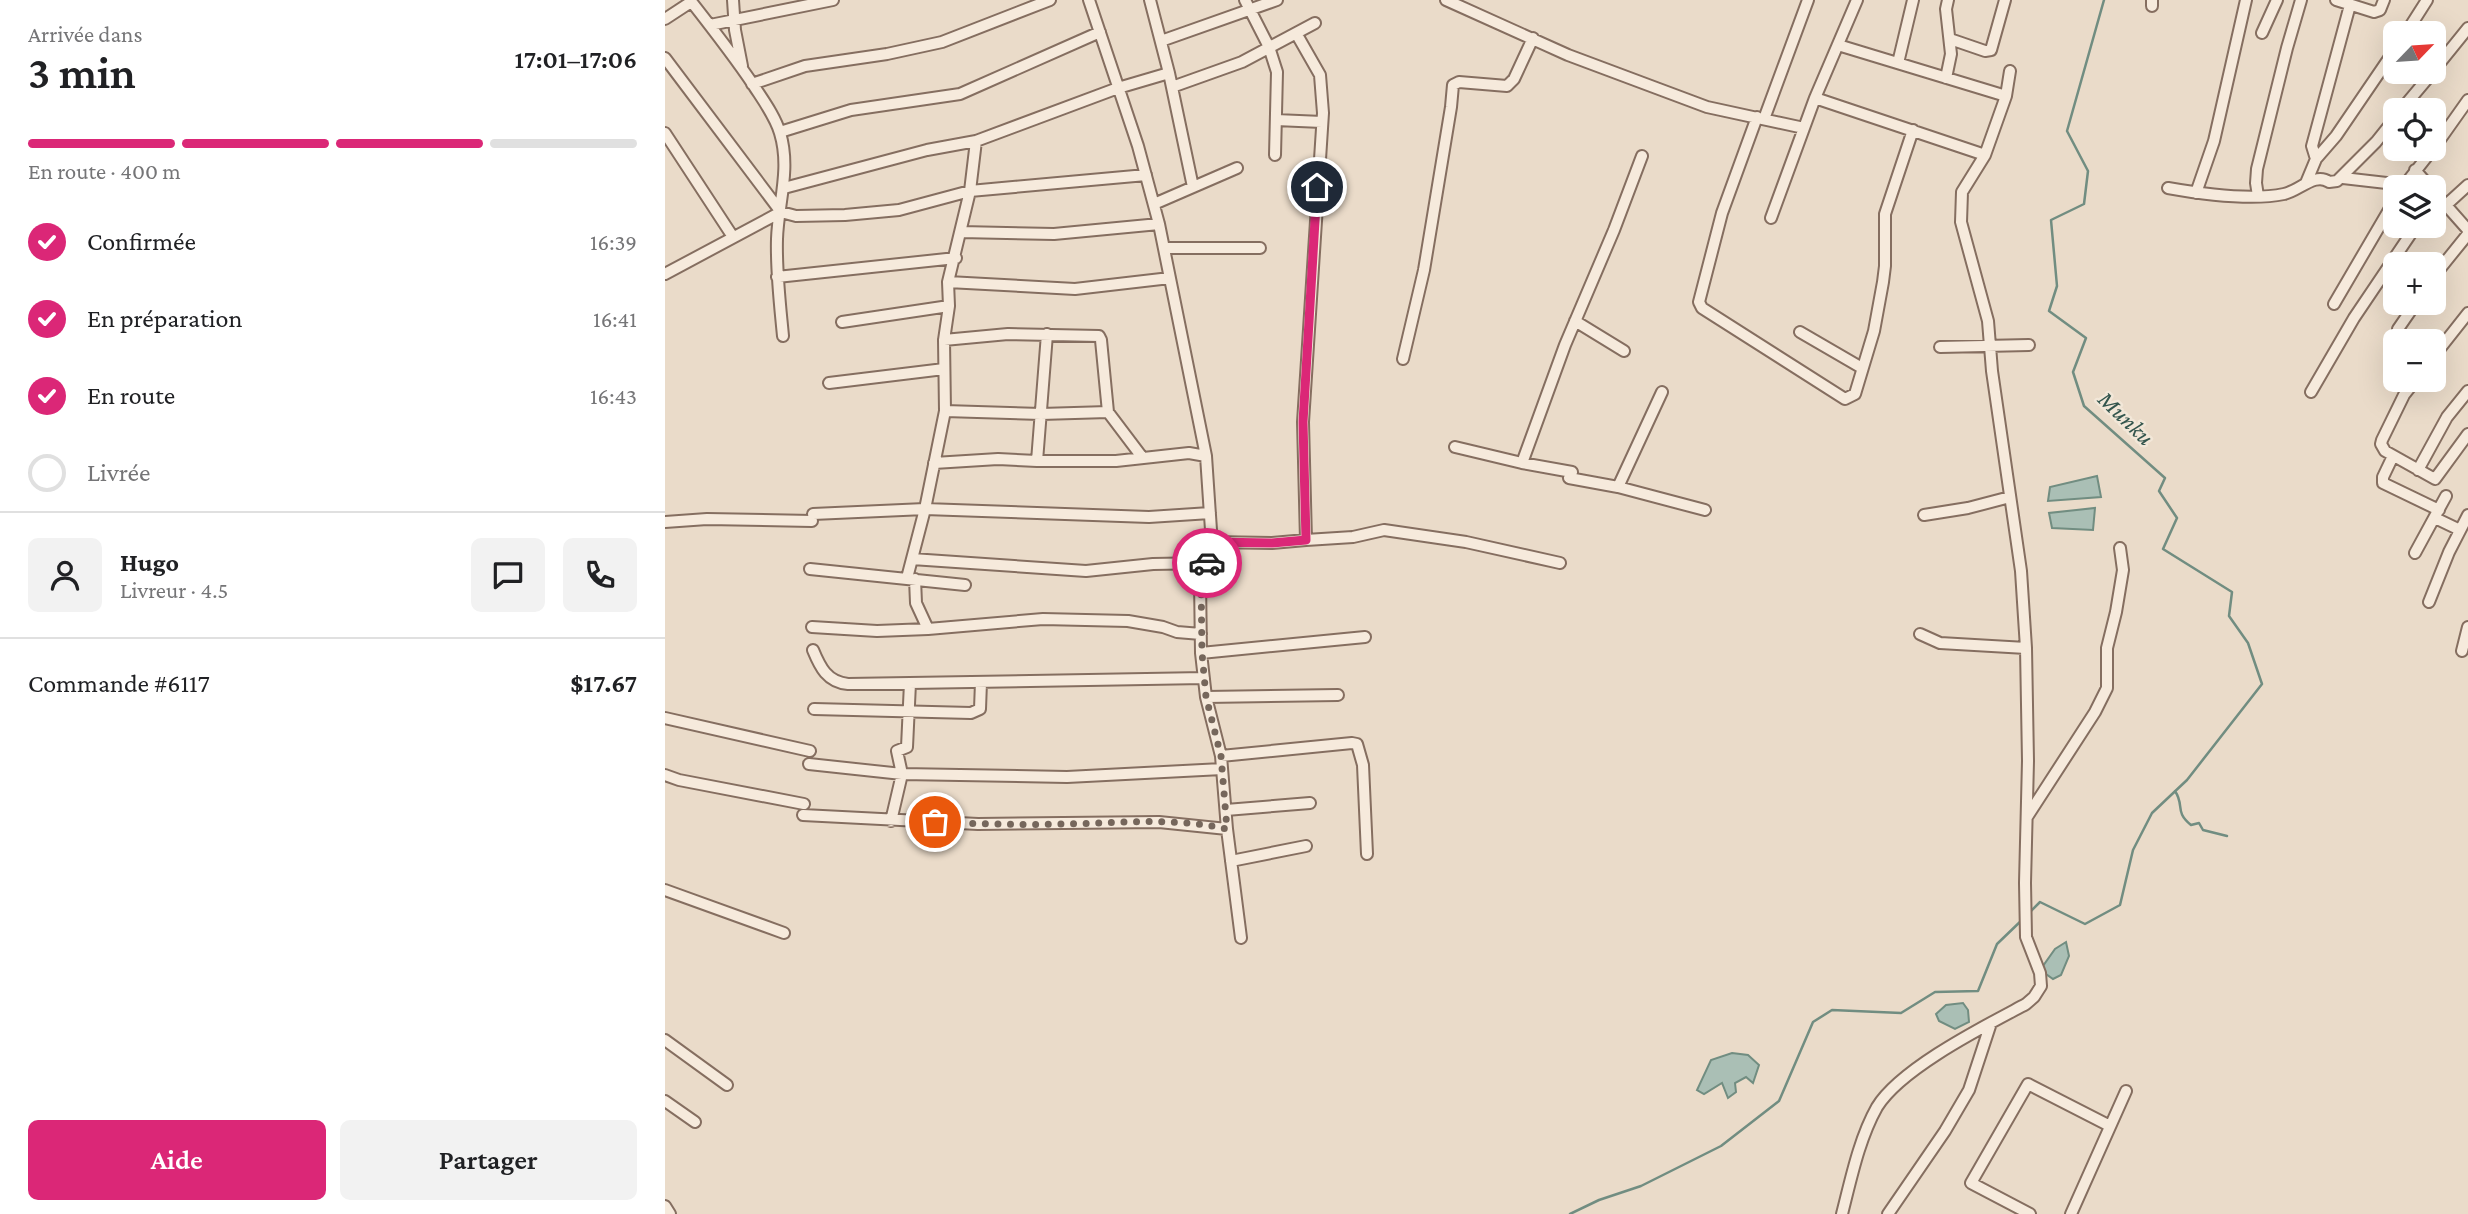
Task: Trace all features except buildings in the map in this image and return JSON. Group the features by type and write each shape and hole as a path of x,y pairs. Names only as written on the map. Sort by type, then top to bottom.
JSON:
{"street":[{"path":"733,0 743,69"},
{"path":"710,24 833,0"},
{"path":"752,84 805,66 887,54 941,42 1050,0"},
{"path":"1089,0 1154,204 1206,456 1211,542 1201,580 1202,653 1206,697 1221,756 1241,938"},
{"path":"1161,41 1247,5 1277,0"},
{"path":"1446,0 1568,55 1707,107 1804,128"},
{"path":"1808,0 1723,213 1699,302 1702,308 1845,399 1855,394 1874,331 1885,267 1885,214 1913,131"},
{"path":"1771,218 1815,98 1857,0"},
{"path":"1898,63 1913,0"},
{"path":"1946,78 1951,54 1946,9 1948,0"},
{"path":"1950,39 1985,51 1991,50 2005,0"},
{"path":"2196,193 2214,141 2246,0"},
{"path":"2262,33 2277,0"},
{"path":"2258,196 2257,169 2301,0"},
{"path":"2336,0 2377,12 2384,0"},
{"path":"2414,21 2427,0"},
{"path":"665,19 691,1 743,69 767,105 780,132 784,157 784,188 777,236 777,277 783,336"},
{"path":"1152,1 1193,187"},
{"path":"1247,5 1269,47 1277,72 1275,155"},
{"path":"2316,159 2312,151 2314,138 2350,5"},
{"path":"1172,87 1242,62 1315,23"},
{"path":"2447,55 2468,29"},
{"path":"780,132 851,110 960,94 1100,32"},
{"path":"1296,33 1319,75 1322,122 1303,422 1306,540"},
{"path":"1403,359 1424,270 1453,85 1459,82 1507,86 1514,79 1533,38"},
{"path":"1838,45 2005,96"},
{"path":"665,58 781,212 796,216 899,210 971,191 1146,175"},
{"path":"2306,183 2316,159 2336,136 2383,67"},
{"path":"1842,1214 1866,1132 1879,1105 1891,1091 1914,1070 2026,1004 2041,986 2040,973 2026,937 2028,761 2026,648 2021,570 1992,371 1988,321 1961,222 1962,192 1965,183 1985,155 2005,96 2010,71"},
{"path":"784,188 927,150 976,141 1118,88 1169,73"},
{"path":"2411,98 2423,84"},
{"path":"1815,98 1985,155"},
{"path":"2446,131 2468,100"},
{"path":"1276,120 1322,122"},
{"path":"665,133 733,237"},
{"path":"2168,188 2196,193 2258,196 2287,193 2322,178 2333,182 2343,178 2383,133"},
{"path":"928,629 916,603 911,578 912,559 945,411 944,340 949,306 948,282 971,191 976,141"},
{"path":"1522,463 1642,156"},
{"path":"2412,175 2423,161"},
{"path":"1154,204 1237,168"},
{"path":"2415,170 2419,175"},
{"path":"2343,178 2383,183"},
{"path":"2446,260 2468,232 2446,205 2468,185"},
{"path":"665,274 781,212"},
{"path":"2334,304 2383,220"},
{"path":"961,232 1054,234 1159,224"},
{"path":"2311,393 2354,318 2408,238"},
{"path":"1164,248 1260,247"},
{"path":"777,277 956,258"},
{"path":"948,282 1075,289 1170,278"},
{"path":"842,321 949,306"},
{"path":"2446,341 2468,313"},
{"path":"2398,329 2408,315"},
{"path":"1576,320 1625,351"},
{"path":"1800,332 1862,368"},
{"path":"944,340 1008,334 1099,336 1108,412 1142,457"},
{"path":"1037,461 1047,334"},
{"path":"1940,347 2029,345"},
{"path":"829,383 944,369"},
{"path":"2418,470 2447,417 2468,391"},
{"path":"1618,487 1662,392"},
{"path":"2407,392 2382,440 2382,447 2393,456 2431,478 2437,478 2468,434"},
{"path":"945,411 1041,414 1108,412"},
{"path":"1455,447 1705,510"},
{"path":"934,463 997,459 1115,461 1189,453 1206,456"},
{"path":"2393,456 2383,483 2460,530"},
{"path":"2416,553 2446,496"},
{"path":"1924,515 1968,508 2010,497"},
{"path":"665,522 813,518 925,509 1149,517 1210,513"},
{"path":"2429,602 2468,515"},
{"path":"1211,542 1272,543 1353,537 1384,530 1466,542 1560,563"},
{"path":"2027,817 2095,712 2107,688 2107,648 2123,570 2120,548"},
{"path":"912,559 1086,571 1153,564 1207,563"},
{"path":"810,569 965,585"},
{"path":"812,627 877,631 1055,619 1128,621 1177,632 1201,634"},
{"path":"2462,650 2468,627"},
{"path":"1920,634 1940,643 2026,648"},
{"path":"1202,653 1365,637"},
{"path":"813,650 827,676 839,683 1204,678"},
{"path":"814,709 979,711 981,682"},
{"path":"891,821 902,774 897,751 907,747 910,683"},
{"path":"1206,697 1338,695"},
{"path":"665,718 810,751"},
{"path":"1221,756 1357,744 1363,765 1367,853"},
{"path":"809,764 902,774 1067,777 1222,769"},
{"path":"665,775 804,810 891,821 1052,824 1159,822 1227,829"},
{"path":"1226,810 1310,803"},
{"path":"1231,861 1306,846"},
{"path":"665,890 783,933"},
{"path":"1888,1214 1945,1131 1969,1090 1991,1023"},
{"path":"665,1040 727,1086"},
{"path":"2029,1214 1971,1183 2028,1084 2110,1126"},
{"path":"2071,1214 2126,1091"},
{"path":"665,1101 695,1122"},
{"path":"665,1206 670,1214"}],"shaded area":[{"path":"2097,476 2101,497 2048,501 2050,487"},
{"path":"2095,508 2093,530 2052,528 2049,513"},
{"path":"2066,942 2069,956 2061,975 2053,979 2046,974 2043,966 2055,949"},
{"path":"1963,1003 1968,1010 1969,1022 1955,1029 1939,1021 1936,1014 1946,1005"},
{"path":"1732,1053 1748,1055 1759,1065 1753,1083 1746,1077 1735,1083 1736,1092 1728,1098 1722,1083 1704,1094 1697,1090 1711,1060"}],"waterway":[{"name":"Munku","path":"2030,912 2040,902 2085,924 2120,905 2133,850 2152,813 2187,780 2262,684 2248,643 2229,616 2232,592 2163,549 2177,518 2159,491 2165,478 2084,406 2073,372 2086,338 2049,311 2057,286 2051,220 2084,204 2088,171 2067,131 2104,0"},
{"path":"2175,791 2181,812 2191,825 2199,823 2203,830 2227,836"},
{"path":"1570,1214 1599,1200 1641,1186 1721,1146 1779,1101 1813,1022 1832,1010 1901,1013 1935,992 1978,991 1997,944 2023,919"}],"way so far":[{"path":"935,822 1159,822 1227,829 1221,756 1206,697 1202,653 1201,580 1207,563"}],"route":[{"path":"1207,563 1211,542 1272,543 1306,540 1303,422 1317,187"}]}
